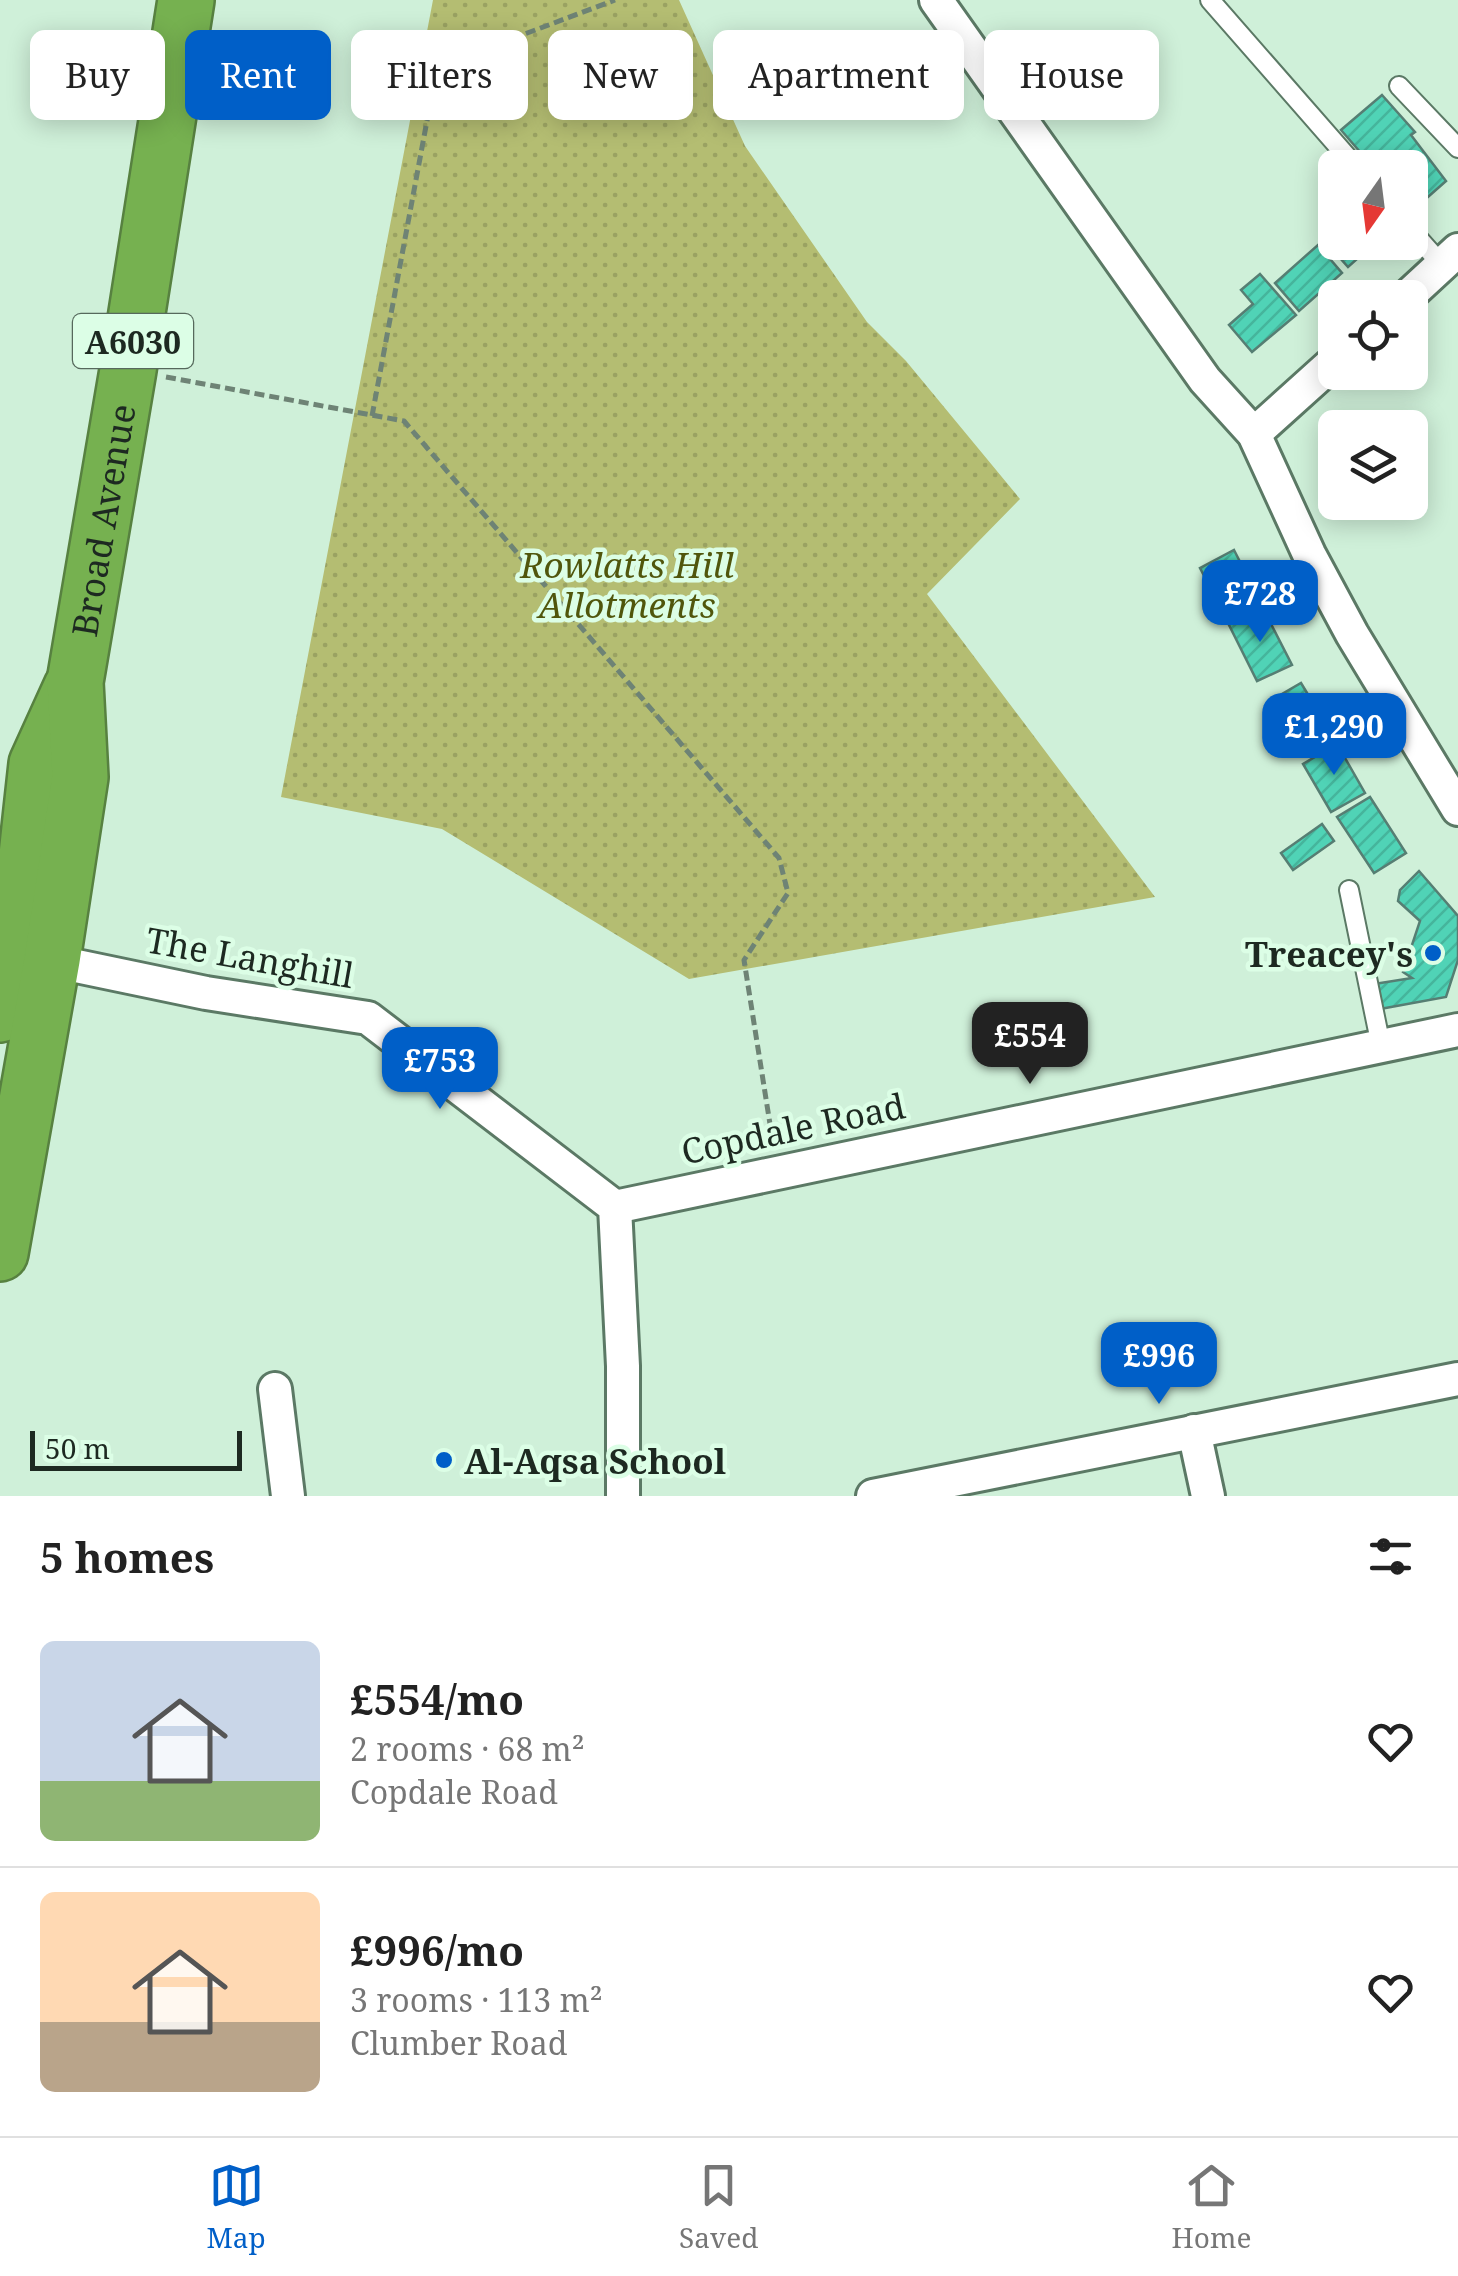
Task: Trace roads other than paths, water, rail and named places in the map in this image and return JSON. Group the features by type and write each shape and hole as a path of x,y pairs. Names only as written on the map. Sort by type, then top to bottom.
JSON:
{"highway":[{"name":"Broad Avenue","path":"0,1252 37,764 74,682 186,0"},
{"name":"Broad Avenue","path":"0,1014 23,957"}],"street":[{"path":"936,0 1205,380 1254,434 1309,554 1352,634 1458,809"},
{"path":"1426,280 1450,258"},
{"path":"1254,434 1318,376"},
{"name":"The Langhill","path":"23,957 206,993 368,1018 615,1207"},
{"name":"Copdale Road","path":"615,1207 1458,1030"},
{"path":"615,1207 622,1366 622,1496"},
{"path":"873,1496 910,1492 1458,1378"},
{"path":"275,1389 288,1496"},
{"path":"1194,1432 1208,1496"}],"lane":[{"path":"1210,0 1340,150"},
{"path":"1399,86 1458,148"},
{"path":"1428,242 1450,258"},
{"path":"1349,890 1381,1046"}],"place":[{"name":"Treacey's","path":"1433,953"},
{"name":"Al-Aqsa School","path":"444,1460"}],"park label":[{"name":"Rowlatts Hill Allotments","path":"627,584"}]}
